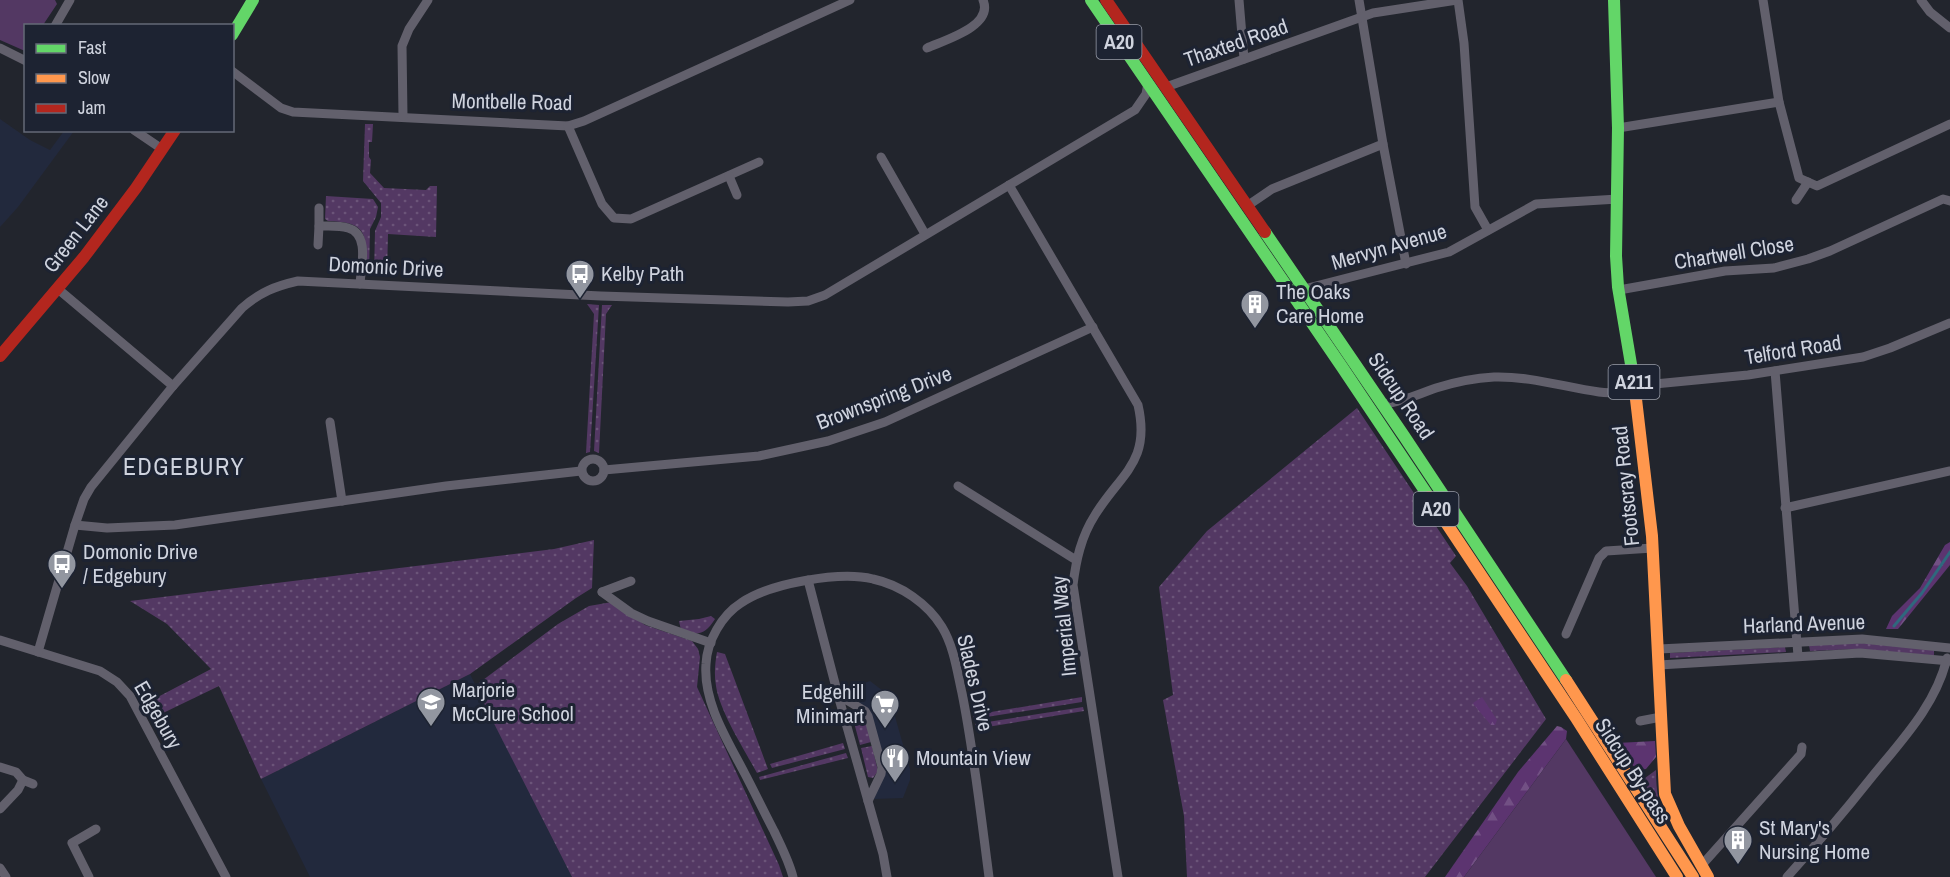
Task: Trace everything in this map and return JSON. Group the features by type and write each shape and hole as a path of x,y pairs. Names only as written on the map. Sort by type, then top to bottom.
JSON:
{"main road":[{"path":"234,32 253,0"},
{"name":"Sidcup Road","path":"1090,0 1336,358 1554,686"},
{"name":"Sidcup Road","path":"1106,0 1394,420 1617,758"},
{"name":"Footscray Road","path":"1614,0 1618,128 1616,256 1644,456 1653,548 1665,794 1672,815 1704,872"},
{"name":"Green Lane","path":"0,356 110,224 174,132"},
{"name":"Sidcup By-pass","path":"1554,686 1677,877"},
{"name":"Sidcup By-pass","path":"1617,758 1693,877"}],"street":[{"path":"56,24 70,0"},
{"path":"403,116 402,46 409,29 428,0"},
{"name":"Montbelle Road","path":"234,73 281,108 293,112 568,126 584,121 850,0"},
{"path":"927,48 977,25 984,16 983,0"},
{"path":"1239,0 1244,59"},
{"path":"1359,0 1406,264"},
{"path":"1458,0 1464,43 1475,207 1488,230"},
{"name":"Thaxted Road","path":"1166,87 1373,13 1458,0"},
{"path":"1762,0 1779,102 1798,178 1817,186 1950,124"},
{"path":"1921,0 1930,12 1950,28"},
{"path":"0,48 24,60"},
{"name":"Domonic Drive","path":"38,652 75,525 91,487 174,386 255,296 298,281 601,296 808,301 825,295 1135,110 1146,94 1148,83"},
{"path":"1618,128 1779,102"},
{"path":"568,126 602,204 614,218 631,219 759,162"},
{"path":"137,132 162,149"},
{"path":"1247,206 1272,189 1383,144"},
{"path":"881,158 925,234"},
{"path":"729,176 737,195"},
{"path":"1796,200 1808,182"},
{"name":"Imperial Way","path":"1009,185 1138,405 1142,431 1140,447 1132,467 1096,513 1083,538 1076,560 1073,585 1118,877"},
{"name":"Mervyn Avenue","path":"1304,289 1449,252 1536,204 1618,199"},
{"name":"Chartwell Close","path":"1619,290 1725,271 1774,268 1797,262 1830,251 1943,199 1950,201"},
{"path":"318,245 319,208"},
{"path":"319,226 347,227 359,235 363,244 360,284"},
{"path":"58,289 174,386"},
{"name":"Telford Road","path":"1383,404 1406,400 1450,384 1493,377 1545,382 1600,393 1615,393 1635,388 1775,371 1863,357 1950,323"},
{"name":"Brownspring Drive","path":"604,470 759,456 828,441 885,422 1093,327"},
{"path":"1775,371 1798,656"},
{"path":"1394,420 1397,411 1406,400"},
{"path":"330,422 342,501"},
{"name":"Brownspring Drive","path":"591,459 602,463 604,470 603,477 594,482 587,480 581,471 585,462 591,459"},
{"name":"Brownspring Drive","path":"75,525 107,528 175,525 446,486 581,471"},
{"path":"1785,508 1950,471"},
{"path":"958,486 1076,560"},
{"path":"1566,634 1600,557 1606,551 1653,548"},
{"name":"Slades Drive","path":"793,877 783,850 722,730 710,698 706,663 717,629 729,613 740,604 768,590 808,580 858,577 887,583 915,598 942,627 952,651 968,722 989,877"},
{"path":"808,580 883,854 887,877"},
{"path":"631,581 602,592 631,613 648,621 711,643"},
{"name":"Harland Avenue","path":"1659,649 1862,639 1949,647"},
{"name":"Edgebury","path":"0,640 100,671 113,678 124,688 226,877"},
{"path":"1787,877 1916,723 1933,696 1948,661 1949,647"},
{"name":"Harland Avenue","path":"1659,665 1860,653 1948,661"},
{"path":"838,694 865,711 868,716 882,767 868,801"},
{"path":"1641,721 1661,717"},
{"path":"1704,872 1802,754 1802,747"},
{"path":"0,767 16,772 28,782 0,809"},
{"path":"85,876 72,843 96,829"},
{"path":"0,868 6,877"}],"shaded area":[{"path":"0,0 55,0 57,4 44,24 24,24 24,51 0,40"},
{"path":"0,119 30,140 50,150 63,132 73,132 18,207 0,227"},
{"path":"365,124 373,124 372,142 369,142 370,173 384,188 426,190 430,186 437,186 436,237 388,234 387,275 374,275 375,231 381,217 381,203 363,181"},
{"path":"326,196 373,199 378,207 370,229 369,275 364,275 365,242 363,234 352,225 325,219"},
{"path":"587,304 599,305 590,452 586,453 594,314"},
{"path":"602,305 612,305 606,314 599,453 594,451"},
{"path":"1357,408 1456,556 1450,563 1467,586 1546,719 1425,877 1187,877 1184,816 1163,700 1173,695 1159,587 1207,531"},
{"path":"594,540 592,588 470,674 261,779 219,686 161,714 156,725 141,697 154,699 211,669 167,624 130,601 554,549"},
{"path":"612,602 645,625 692,641 698,649 700,657 697,687 783,877 572,877 475,686 558,624 589,606"},
{"path":"711,616 715,619 701,633 681,630 679,621"},
{"path":"1862,643 1934,650 1934,655 1857,649 1810,651 1809,645"},
{"path":"1785,647 1786,652 1670,658 1670,653"},
{"path":"717,652 725,654 768,769 757,773 722,707 715,682"},
{"name":"Marjorie McClure School","path":"470,674 572,877 310,877 261,779"},
{"path":"870,681 890,699 910,769 910,780 903,798 874,799 885,771 870,710 843,691"},
{"path":"1082,697 1082,702 974,719 973,715"},
{"path":"1083,707 1084,711 975,729 975,724"},
{"path":"855,713 865,720 871,742 860,745 852,715"},
{"path":"1566,739 1656,877 1464,877"},
{"path":"843,743 845,749 772,768 770,764"},
{"path":"872,746 878,771 873,778 868,777 861,748"},
{"path":"846,753 848,758 760,780 759,777"},
{"path":"1656,770 1659,800 1668,828 1635,776 1645,778"}],"green space":[{"path":"1950,542 1950,565 1898,629 1886,629 1892,616 1920,588 1945,545"},
{"path":"1482,697 1497,720 1495,725 1491,725 1473,703"},
{"path":"1557,726 1567,731 1566,739 1464,877 1445,877 1518,772"},
{"path":"1655,741 1656,757 1646,769 1632,765 1617,743"}],"waterway":[{"path":"1894,626 1922,593 1950,552"}],"traffic: fast":[{"path":"234,32 253,0"},
{"path":"1091,0 1429,497"},
{"path":"1614,0 1618,128 1616,256 1618,287 1634,382"},
{"path":"1265,232 1566,680"}],"traffic: slow":[{"path":"1634,382 1652,536 1665,794 1679,826 1708,877"},
{"path":"1429,497 1576,718 1677,877"},
{"path":"1566,680 1693,877"}],"traffic: jam":[{"path":"1106,0 1265,232"},
{"path":"0,356 84,257 136,188 174,132"}],"place":[{"name":"Kelby Path","path":"580,300"},
{"name":"The Oaks Care Home","path":"1255,330"},
{"name":"Domonic Drive / Edgebury","path":"62,590"},
{"name":"Marjorie McClure School","path":"431,728"},
{"name":"Edgehill Minimart","path":"885,730"},
{"name":"Mountain View","path":"895,784"},
{"name":"St Mary's Nursing Home","path":"1738,866"}],"district":[{"name":"EDGEBURY","path":"184,467"}]}
